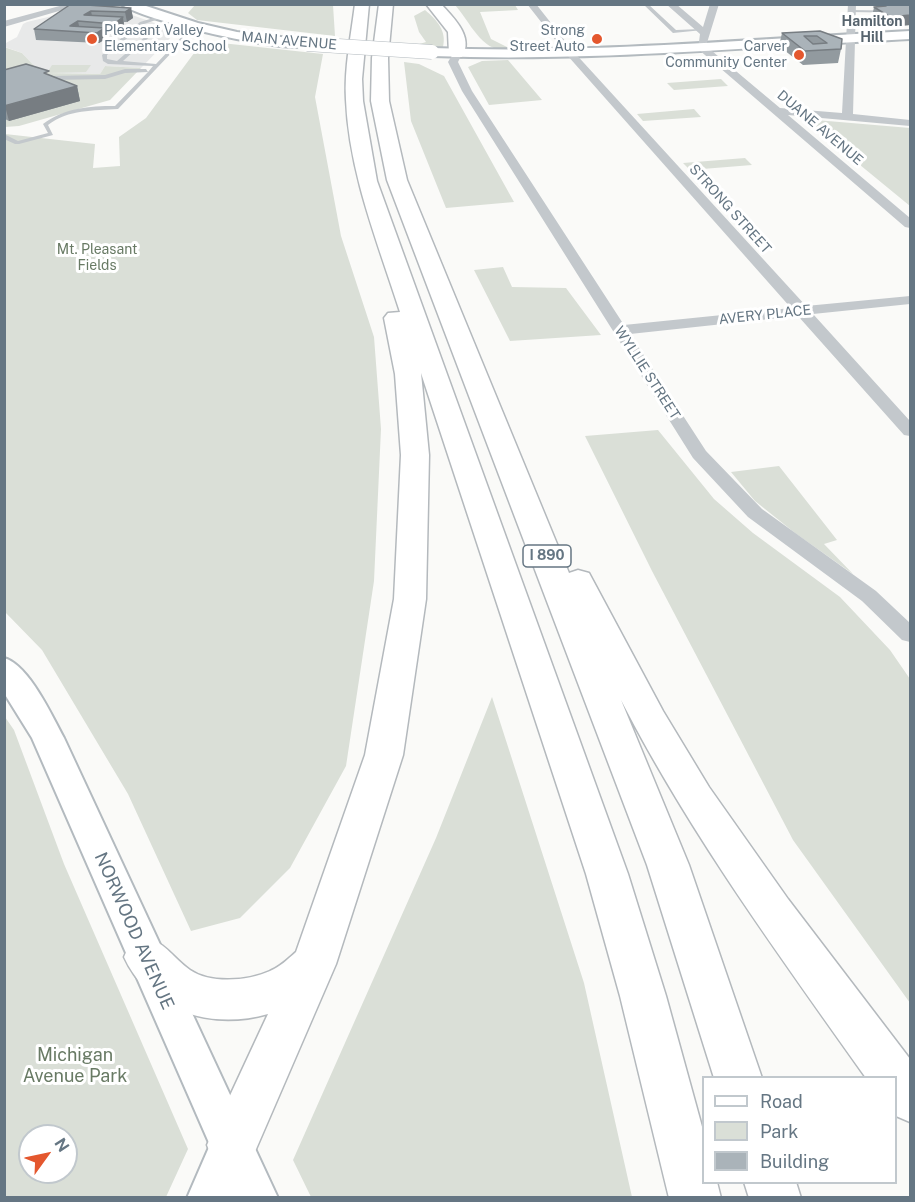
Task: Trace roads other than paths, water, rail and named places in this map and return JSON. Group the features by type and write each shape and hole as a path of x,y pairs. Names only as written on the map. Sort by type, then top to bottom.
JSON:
{"highway":[{"name":"I 890","path":"362,4 354,79 357,125 368,182 607,874 643,996 695,1197"},
{"name":"I 890","path":"386,4 379,79 380,100 389,150 405,200 668,865 738,1076"},
{"path":"433,4 457,33 459,44 457,54"},
{"path":"232,1145 314,964 384,755 410,599 415,455 408,374 394,311 390,248"},
{"path":"479,387 615,655 694,797 767,903 894,1076"},
{"path":"146,957 174,985 198,996 226,1000 259,996 286,986 314,964"},
{"path":"897,1080 910,1098"}],"street":[{"name":"STRONG STREET","path":"531,4 570,53 910,431"},
{"path":"670,4 703,32"},
{"path":"701,47 703,32 715,4"},
{"path":"4,24 77,7"},
{"name":"MAIN AVENUE","path":"128,8 193,28 264,41 457,54 570,53 910,35"},
{"path":"846,117 852,8"},
{"name":"DUANE AVENUE","path":"701,47 910,224"},
{"name":"WYLLIE STREET","path":"457,54 453,62 467,91 699,454 755,513 869,596 910,635"},
{"path":"777,111 910,123"},
{"name":"AVERY PLACE","path":"619,330 910,300"},
{"name":"NORWOOD AVENUE","path":"4,669 32,708 48,738 256,1197"},
{"path":"209,1197 232,1145"}],"lane":[{"path":"645,4 675,32 703,32"},
{"path":"852,8 910,12"},
{"path":"155,65 106,61 104,55 142,23 160,17"},
{"path":"4,147 51,134 45,125 52,118 86,108 116,108 193,28"},
{"path":"117,63 154,30"},
{"path":"50,78 105,77 125,71 150,72"},
{"path":"4,136 17,143"}],"place":[{"name":"Pleasant Valley Elementary School","path":"92,39"},
{"name":"Strong Street Auto","path":"597,39"},
{"name":"Carver Community Center","path":"799,55"}],"district":[{"name":"Hamilton Hill","path":"872,30"}],"park label":[{"name":"Mt. Pleasant Fields","path":"97,258"},
{"name":"Michigan Avenue Park","path":"75,1065"}]}
